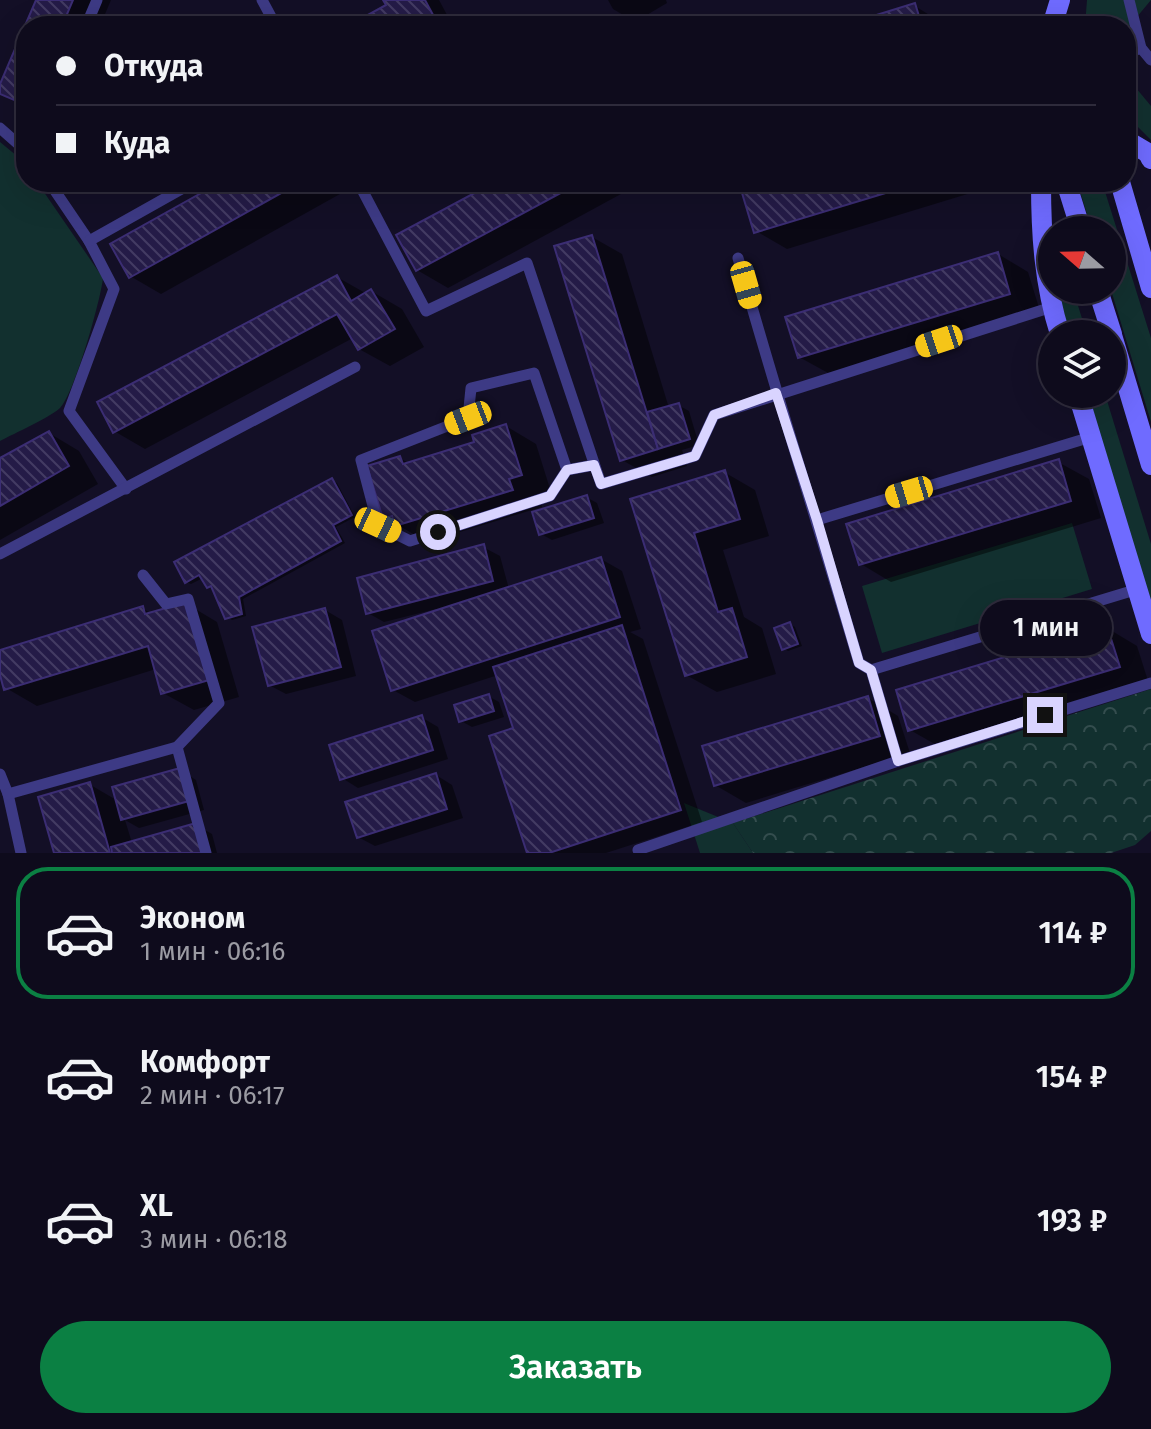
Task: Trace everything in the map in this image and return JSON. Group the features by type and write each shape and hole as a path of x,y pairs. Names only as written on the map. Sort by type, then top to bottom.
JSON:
{"main road":[{"path":"1136,146 1148,153 1151,159"},
{"path":"1041,192 1042,252 1056,320"},
{"path":"1069,192 1077,216"},
{"path":"1123,192 1151,288"},
{"path":"1126,383 1151,465"},
{"path":"1082,408 1151,634"}],"lane":[{"path":"1136,28 1141,48 1151,60"},
{"path":"1136,50 1141,48"},
{"path":"0,128 16,142"},
{"path":"56,192 89,241 114,289 69,411 126,489"},
{"path":"89,241 176,192"},
{"path":"363,192 426,311 527,263 601,484 695,456 714,415 1052,307"},
{"path":"738,258 859,663 871,670 898,761"},
{"path":"0,554 355,367"},
{"path":"567,470 534,373 471,388 468,418 361,460 378,525 410,541 550,496 567,470 594,465"},
{"path":"817,520 1091,437"},
{"path":"8,794 177,747 219,703 188,599 166,604 143,575"},
{"path":"871,670 1138,589"},
{"path":"638,850 898,761 1151,683"},
{"path":"177,747 206,853"},
{"path":"0,774 8,794 21,853"}],"green space":[{"path":"1087,0 1151,0 1136,18 1086,16"},
{"path":"1136,88 1151,106 1151,140 1136,125"},
{"path":"0,142 16,155 16,192 44,192 103,278 86,346 66,400 48,416 0,441"},
{"path":"1080,192 1105,192 1113,216 1088,216"},
{"path":"1126,258 1151,338 1151,422 1126,340 1126,320 1120,320 1115,304 1126,304"},
{"path":"1059,304 1077,304 1083,320 1064,320"},
{"path":"1090,408 1109,408 1151,544 1151,607"},
{"path":"1072,523 1092,589 882,653 862,586"},
{"path":"1151,689 1151,831 1135,845 1111,853 753,853 733,823"},
{"path":"684,803 733,823 753,853 700,853"}],"building":[{"path":"36,0 73,0 66,16 29,16"},
{"path":"383,0 425,0 434,16 366,16 386,5"},
{"path":"915,3 919,16 873,16"},
{"path":"16,47 16,101 0,94 0,84"},
{"path":"203,192 283,192 129,278 110,244"},
{"path":"476,192 562,192 416,271 396,235"},
{"path":"745,192 889,192 754,233 742,193"},
{"path":"592,235 658,449 620,461 554,246"},
{"path":"998,252 1010,294 798,358 785,317"},
{"path":"337,275 351,301 371,289 395,329 358,350 337,314 113,433 97,402"},
{"path":"679,403 690,439 658,449 647,412"},
{"path":"506,424 522,475 509,479 513,490 395,526 392,516 383,519 367,466 400,456 403,464 474,442 472,435"},
{"path":"49,431 69,466 0,506 0,458"},
{"path":"1059,459 1071,501 859,565 846,524"},
{"path":"725,470 740,519 694,533 718,612 732,608 747,657 685,676 630,499"},
{"path":"332,478 352,515 333,525 341,541 239,597 242,614 225,619 211,586 207,588 199,575 185,583 174,562"},
{"path":"587,495 594,518 539,535 532,512"},
{"path":"484,544 493,581 366,614 357,578"},
{"path":"601,557 620,617 391,691 372,631"},
{"path":"187,602 209,680 161,694 148,646 4,690 0,675 0,650 143,606 145,614"},
{"path":"325,608 341,667 268,686 252,627"},
{"path":"790,622 798,644 782,650 774,628"},
{"path":"622,625 681,810 549,853 527,853 489,736 513,728 493,667"},
{"path":"1107,626 1120,667 908,731 896,690"},
{"path":"489,694 494,711 459,722 454,705"},
{"path":"868,696 880,736 714,786 702,746"},
{"path":"422,715 433,750 340,780 329,745"},
{"path":"180,768 189,801 121,820 112,787"},
{"path":"436,773 447,809 357,838 345,802"},
{"path":"90,782 110,853 54,853 38,797"},
{"path":"196,823 204,853 112,853 111,847"}],"route":[{"path":"438,532 550,496 567,470 594,465 601,484 695,456 714,415 776,393 859,663 871,670 898,761 1045,715"}]}
